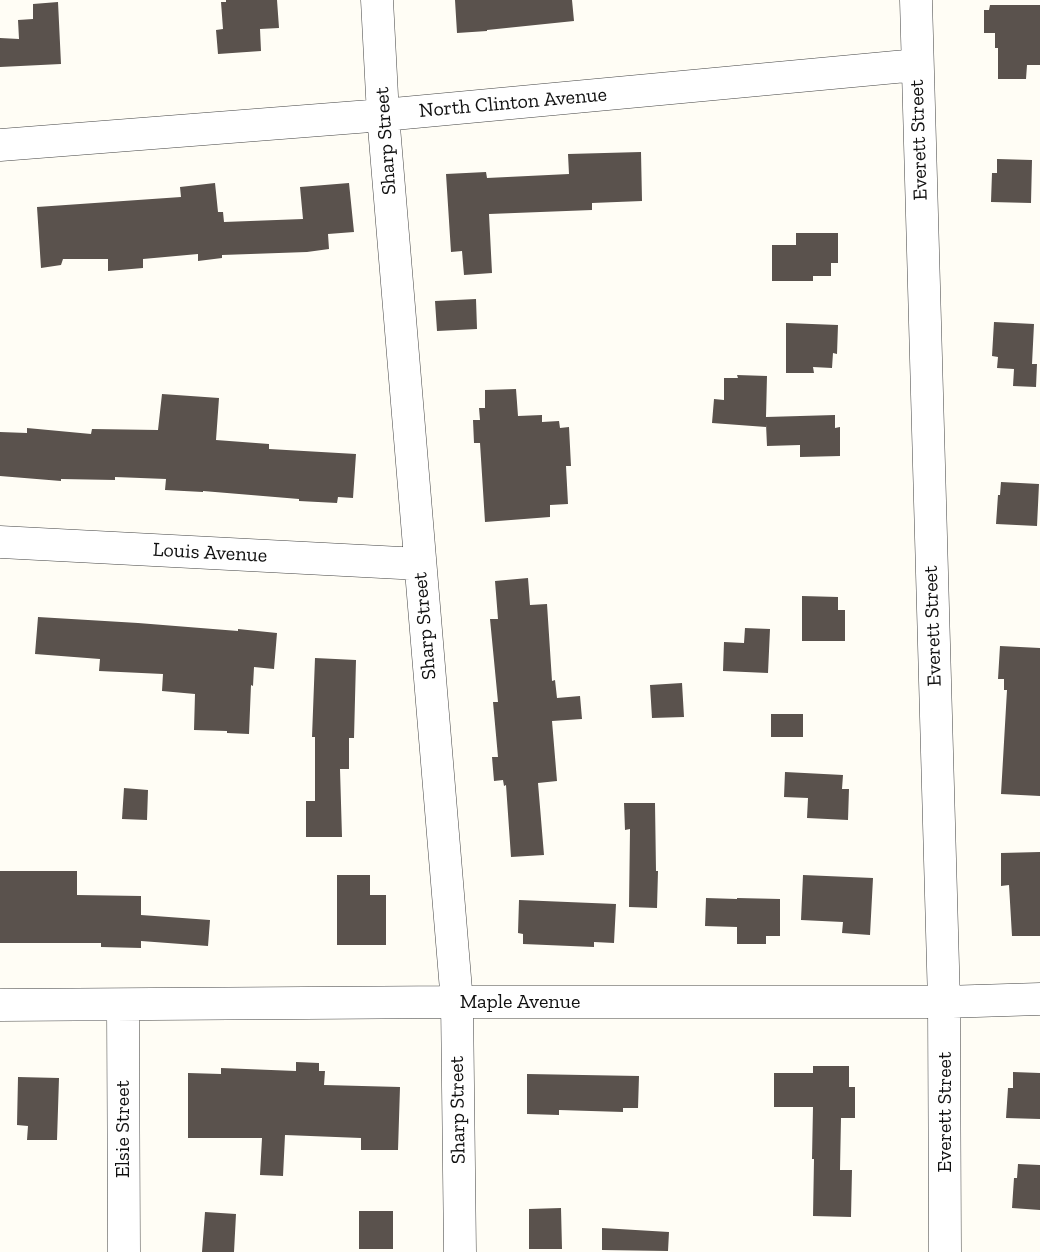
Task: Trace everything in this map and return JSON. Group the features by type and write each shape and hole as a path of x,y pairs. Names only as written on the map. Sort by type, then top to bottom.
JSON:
{"street":[{"name":"Sharp Street","path":"377,0 383,115 457,1002 460,1252"},
{"name":"Everett Street","path":"916,0 944,1002 945,1252"},
{"name":"North Clinton Avenue","path":"0,145 383,115 917,65"},
{"name":"Louis Avenue","path":"0,542 420,564"},
{"name":"Maple Avenue","path":"0,1005 944,1002 1040,999"},
{"name":"Elsie Street","path":"123,1005 124,1252"}],"building":[{"path":"226,0 277,0 279,28 260,29 261,51 218,54 216,30 223,29 221,2 226,2"},
{"path":"455,0 572,0 574,21 457,33"},
{"path":"58,2 61,64 0,67 0,38 19,39 18,20 33,19 33,4"},
{"path":"990,5 1040,5 1040,65 1027,65 1026,79 998,79 998,48 995,48 995,33 984,33 984,10 989,10"},
{"path":"641,152 642,201 592,203 592,210 489,214 492,273 464,275 462,251 451,252 446,174 486,172 487,178 569,174 568,154"},
{"path":"997,159 1032,160 1031,203 991,202 992,173 997,173"},
{"path":"215,183 218,212 223,212 224,222 303,219 300,187 349,183 354,232 328,234 329,249 307,252 222,255 222,258 198,261 198,254 143,259 143,268 108,271 108,259 63,259 61,265 41,268 37,207 181,197 180,187"},
{"path":"796,233 838,233 838,263 831,263 831,276 813,276 813,281 772,281 772,245 796,245"},
{"path":"476,299 477,329 437,331 435,301"},
{"path":"994,322 1034,324 1032,364 1037,364 1036,387 1013,386 1014,369 997,368 998,357 992,356"},
{"path":"786,323 838,325 837,354 833,353 832,368 813,367 814,373 786,373"},
{"path":"737,375 767,376 766,417 835,415 835,428 840,427 840,456 800,457 800,445 767,446 766,424 766,427 712,423 714,399 724,400 724,378 738,378"},
{"path":"516,389 518,416 542,415 542,422 559,421 560,428 569,427 571,466 566,466 568,504 550,505 550,517 485,522 480,443 474,443 473,420 480,420 479,408 485,408 485,390"},
{"path":"162,394 219,398 216,440 269,444 269,449 356,454 353,498 338,497 337,503 203,491 165,490 166,479 115,477 115,480 61,479 61,481 0,476 0,432 27,433 27,428 91,434 92,429 158,430"},
{"path":"1001,482 1039,484 1037,526 996,524"},
{"path":"528,578 530,605 547,604 552,681 555,680 557,698 580,696 582,719 552,721 557,781 538,783 544,855 511,857 506,785 504,786 503,780 494,781 492,757 498,757 493,702 498,702 490,619 498,619 495,581"},
{"path":"802,596 838,597 838,610 845,610 845,641 802,641"},
{"path":"38,617 277,633 274,669 254,667 249,734 194,730 195,694 162,691 163,674 99,671 100,659 35,654"},
{"path":"745,628 770,629 768,673 723,671 724,642 744,643"},
{"path":"1000,646 1040,648 1040,796 1001,794 1007,690 1004,690 1004,679 998,679"},
{"path":"315,658 356,660 354,738 349,738 349,769 340,769 342,837 306,837 306,801 315,801 315,737 312,737"},
{"path":"682,683 684,717 652,718 650,685"},
{"path":"771,714 803,714 803,737 771,737"},
{"path":"785,772 843,775 842,789 849,789 848,820 807,818 808,798 784,797"},
{"path":"124,788 148,790 147,820 122,819"},
{"path":"624,803 655,803 657,908 629,907 630,829 625,830"},
{"path":"1040,852 1040,936 1012,936 1009,885 1001,886 1001,853"},
{"path":"0,871 77,871 77,895 141,896 141,915 210,920 208,946 141,941 141,948 101,947 101,943 0,943"},
{"path":"337,875 370,875 370,895 386,895 386,945 337,945"},
{"path":"803,875 873,878 870,935 842,933 843,922 801,920"},
{"path":"706,898 780,899 780,936 766,936 766,944 737,944 737,927 705,926"},
{"path":"519,900 616,904 614,943 594,942 594,947 523,944 523,934 518,933"},
{"path":"296,1062 319,1063 319,1071 325,1071 324,1085 400,1087 398,1150 361,1150 361,1138 285,1135 283,1176 260,1175 262,1138 188,1138 188,1073 221,1074 221,1068 296,1071"},
{"path":"813,1066 849,1066 849,1087 855,1087 855,1118 841,1118 840,1170 852,1170 851,1217 813,1216 813,1107 774,1107 774,1073 813,1073"},
{"path":"1013,1072 1040,1073 1040,1119 1006,1118 1008,1088 1013,1088"},
{"path":"527,1074 639,1076 638,1108 623,1108 623,1112 559,1110 559,1115 527,1114"},
{"path":"18,1077 59,1078 57,1140 27,1140 28,1126 17,1125"},
{"path":"1018,1164 1040,1165 1040,1210 1012,1208 1014,1178 1017,1178"},
{"path":"561,1208 562,1249 529,1249 529,1209"},
{"path":"359,1211 393,1211 393,1249 359,1249"},
{"path":"205,1212 236,1214 234,1252 202,1252"},
{"path":"602,1228 669,1232 668,1251 602,1250"}]}
